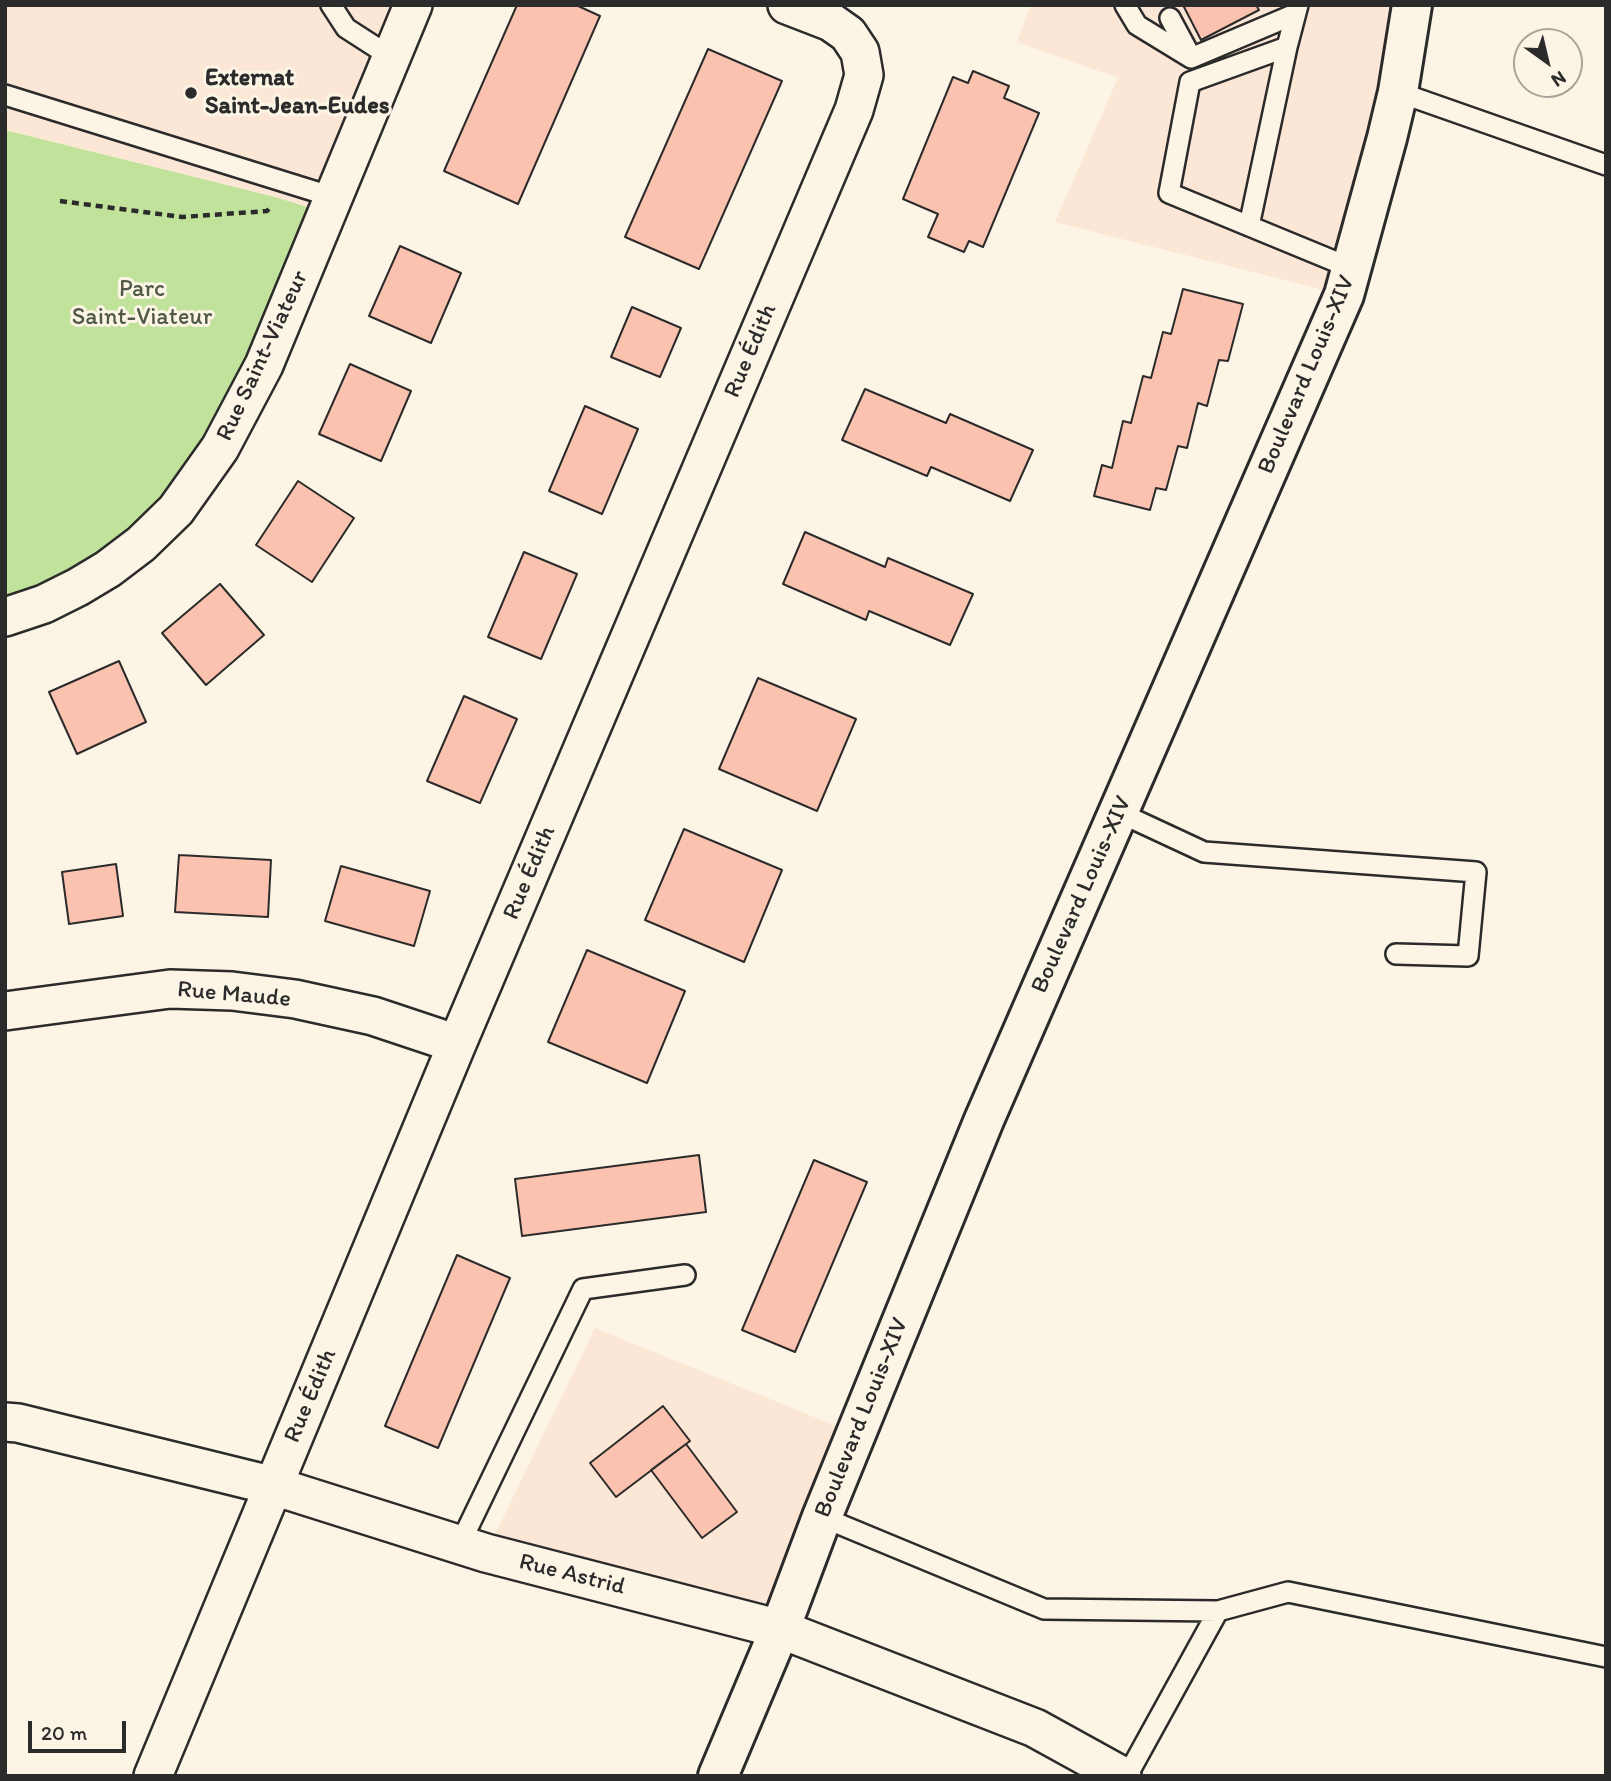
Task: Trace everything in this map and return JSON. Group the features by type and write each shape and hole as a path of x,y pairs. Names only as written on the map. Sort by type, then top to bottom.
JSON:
{"main road":[{"name":"Boulevard Louis-XIV","path":"718,1776 780,1629 822,1517 984,1120 1344,295 1398,92 1412,5"}],"street":[{"name":"Rue Saint-Viateur","path":"5,617 44,604 108,569 141,544 176,510 220,448 264,365 413,5"},
{"name":"Rue Édith","path":"153,1776 457,1044 854,110 864,75 860,51 848,34 831,22 787,5"},
{"name":"Rue Maude","path":"5,1011 170,989 232,991 295,999 373,1016 457,1044"},
{"name":"Rue Astrid","path":"5,1422 274,1486 459,1546 780,1629 1035,1728 1124,1776"}],"lane":[{"path":"331,5 346,28 391,57"},
{"path":"1125,5 1136,25 1191,58"},
{"path":"1191,58 1296,10"},
{"path":"1249,226 1296,10"},
{"path":"1170,18 1191,58"},
{"path":"1287,47 1190,82 1169,193 1351,268"},
{"path":"1398,92 1606,165"},
{"path":"5,95 334,197"},
{"path":"1118,812 1204,852 1476,872 1468,956 1396,954"},
{"path":"459,1546 583,1289 684,1275"},
{"path":"822,1517 1044,1609 1218,1611 1289,1592 1606,1657"},
{"path":"1124,1776 1218,1611"}],"path":[{"path":"60,201 182,217 267,211 292,184"}],"shaded area":[{"name":"Externat Saint-Jean-Eudes","path":"5,5 413,5 327,213 275,197 5,130"},
{"path":"1031,5 1412,5 1344,295 1055,222 1118,78 1017,42"},
{"path":"595,1328 856,1434 780,1629 486,1553"}],"green space":[{"name":"Parc Saint-Viateur","path":"5,130 275,197 327,213 176,510 5,617"}],"building":[{"path":"517,5 576,5 600,16 518,204 444,171"},
{"path":"1183,5 1256,5 1259,10 1201,40"},
{"path":"708,49 782,81 699,269 625,237"},
{"path":"973,71 1009,86 1004,98 1039,113 983,247 969,241 964,252 928,237 938,214 903,199 953,77 968,83"},
{"path":"400,246 461,273 431,343 369,316"},
{"path":"1183,289 1243,304 1228,361 1219,360 1207,406 1198,403 1187,448 1178,446 1166,490 1156,488 1150,510 1094,496 1102,465 1112,468 1123,421 1131,423 1143,376 1151,378 1163,332 1171,334"},
{"path":"632,307 681,328 660,377 611,357"},
{"path":"350,364 411,391 381,461 319,434"},
{"path":"865,389 946,423 950,414 1033,450 1010,501 931,467 927,476 842,440"},
{"path":"585,406 638,429 602,514 549,491"},
{"path":"298,481 354,518 312,582 256,545"},
{"path":"805,532 885,567 888,558 973,594 950,645 869,611 866,620 783,584"},
{"path":"524,552 577,574 541,659 488,637"},
{"path":"220,584 264,635 206,685 162,633"},
{"path":"119,661 146,722 77,754 49,692"},
{"path":"758,678 856,719 817,811 719,769"},
{"path":"464,696 517,719 480,803 427,781"},
{"path":"684,829 782,870 744,962 645,920"},
{"path":"179,855 271,860 268,917 175,912"},
{"path":"116,864 123,916 69,924 62,872"},
{"path":"341,866 430,891 414,946 325,921"},
{"path":"587,950 685,991 647,1083 548,1042"},
{"path":"699,1155 706,1212 522,1236 515,1179"},
{"path":"814,1160 867,1182 795,1352 742,1330"},
{"path":"457,1255 510,1278 438,1448 385,1426"},
{"path":"663,1406 690,1441 616,1497 590,1463"},
{"path":"686,1444 737,1512 702,1538 651,1470"}],"place":[{"name":"Externat Saint-Jean-Eudes","path":"191,93"}]}
